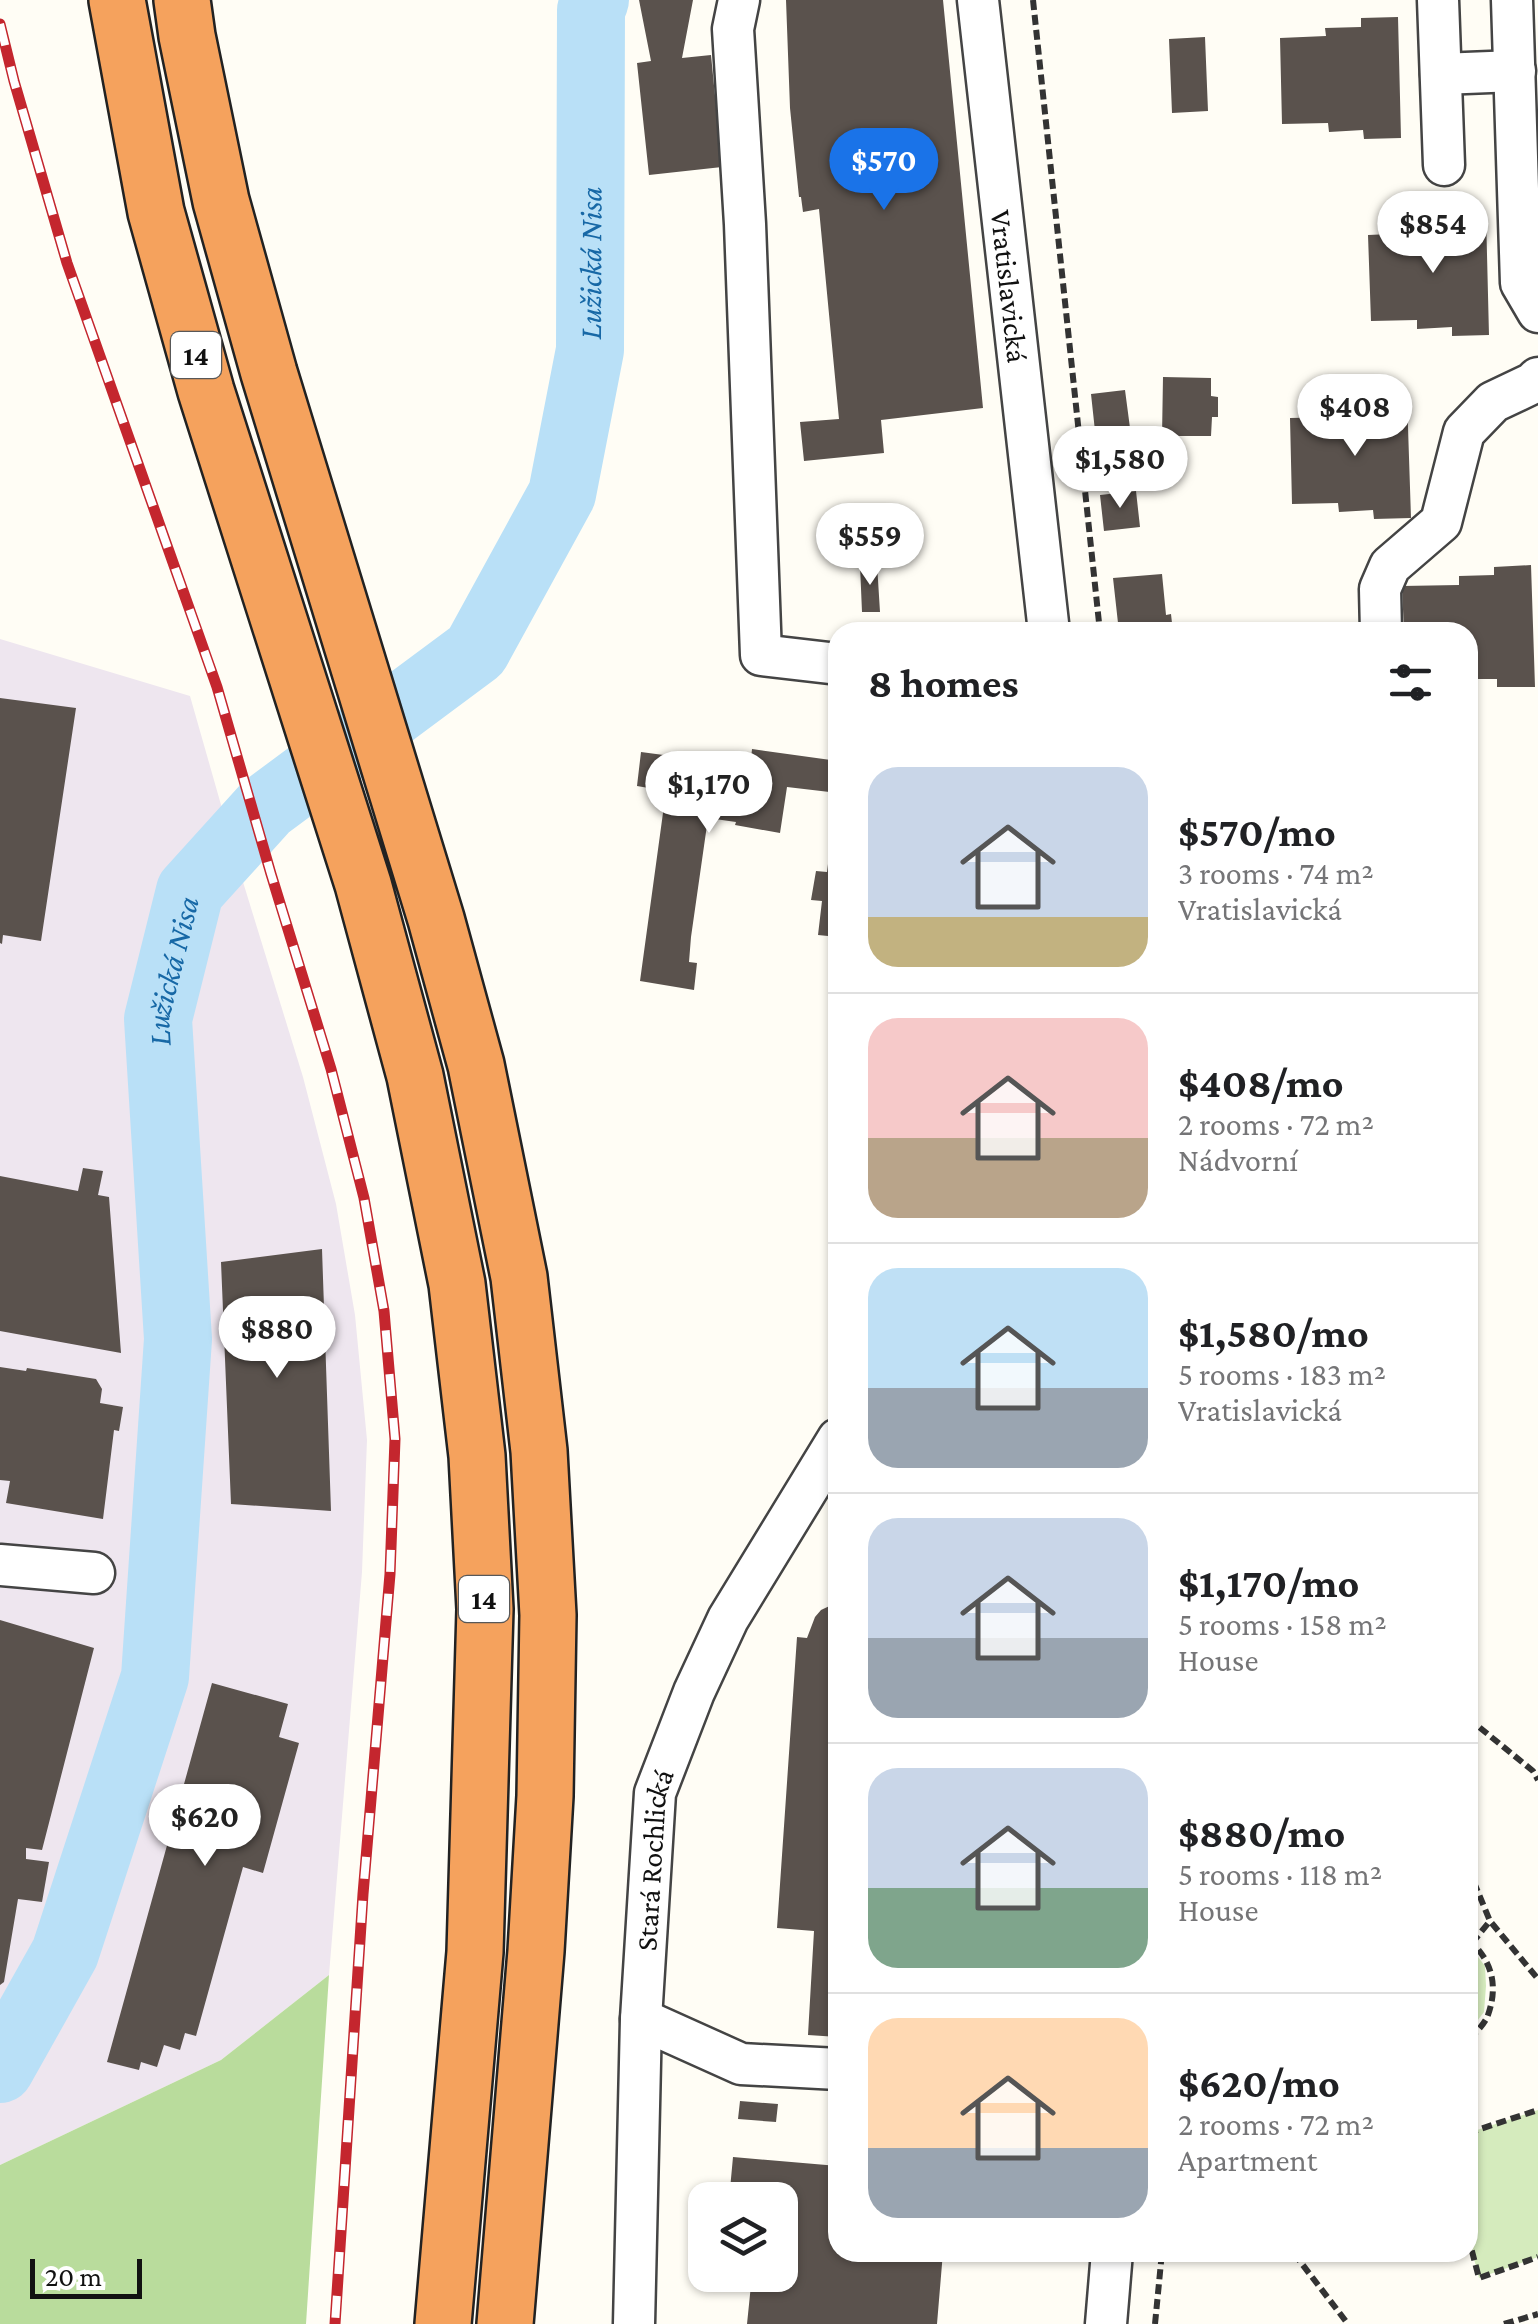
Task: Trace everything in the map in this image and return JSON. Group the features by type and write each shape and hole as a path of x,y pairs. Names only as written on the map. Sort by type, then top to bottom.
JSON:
{"highway":[{"name":"14","path":"184,18 221,201 269,374 436,919 476,1065 519,1277 539,1452 547,1596 545,1796 505,2324"},
{"name":"14","path":"121,23 156,212 206,391 363,884 416,1076 454,1265 478,1456 485,1608 476,1952 443,2324"}],"street":[{"path":"739,0 733,29 762,655 828,663"},
{"name":"Vratislavická","path":"978,0 1048,622"},
{"path":"1438,0 1444,165"},
{"path":"1512,0 1520,283 1538,312"},
{"path":"1441,74 1515,71"},
{"path":"1381,622 1380,589 1390,566 1441,522 1464,432 1494,402 1538,378"},
{"name":"Stará Rochlická","path":"634,2324 641,2019 655,1794 694,1692 728,1618 828,1455"},
{"path":"0,1565 94,1573"},
{"path":"641,2019 741,2064 828,2069"},
{"path":"1106,2324 1111,2262"}],"path":[{"path":"1033,0 1099,622"},
{"path":"1478,1726 1533,1771 1538,1780"},
{"path":"1478,1892 1490,1921 1538,1979"},
{"path":"1478,1933 1490,1921"},
{"path":"1478,1951 1489,1964 1493,1985 1488,2017 1478,2029"},
{"path":"1478,2130 1538,2110"},
{"path":"1475,2262 1479,2278 1538,2257"},
{"path":"1155,2324 1161,2262"},
{"path":"1300,2262 1348,2324"},
{"path":"1504,2324 1538,2314"}],"shaded area":[{"path":"0,639 190,696 303,1077 336,1204 355,1315 367,1440 362,1572 329,1975 221,2060 0,2165"}],"green space":[{"path":"1478,1957 1485,1966 1484,2012 1478,2020"},
{"path":"329,1975 306,2324 0,2324 0,2165 221,2060"},
{"path":"1538,2110 1538,2257 1479,2278 1475,2262 1478,2262 1478,2130"}],"building":[{"path":"639,0 693,0 682,58 711,55 722,167 649,175 637,63 651,61"},
{"path":"786,0 943,0 983,408 881,420 884,453 804,461 800,422 839,419 819,209 803,212 799,197 790,108"},
{"path":"1398,17 1401,138 1364,139 1363,130 1329,132 1328,123 1282,124 1280,38 1326,36 1325,28 1361,27 1361,18"},
{"path":"1205,37 1208,111 1172,113 1169,39"},
{"path":"1486,214 1489,335 1452,336 1452,327 1417,329 1417,320 1371,321 1368,235 1414,233 1414,225 1449,224 1449,215"},
{"path":"1163,377 1211,378 1211,396 1218,397 1218,417 1212,417 1211,436 1162,436"},
{"path":"1125,390 1130,428 1095,431 1091,394"},
{"path":"1407,397 1411,518 1374,519 1373,510 1339,512 1338,503 1292,504 1290,418 1336,417 1335,408 1371,407 1371,399"},
{"path":"1136,491 1140,527 1104,531 1100,495"},
{"path":"877,564 880,612 862,612 860,565"},
{"path":"1531,565 1535,687 1497,687 1497,679 1478,679 1478,622 1404,622 1402,586 1459,585 1459,576 1494,575 1494,567"},
{"path":"1162,574 1166,615 1171,614 1172,622 1118,622 1113,578"},
{"path":"0,698 76,708 41,941 3,935 0,943"},
{"path":"752,749 828,760 828,792 787,787 780,833 708,818 691,937 689,962 697,963 694,990 640,981 666,791 637,786 641,752 716,762 733,761 734,757 751,759"},
{"path":"828,864 828,936 818,935 822,901 811,900 816,871 827,872"},
{"path":"83,1168 103,1171 98,1195 109,1197 121,1353 0,1331 0,1176 78,1191"},
{"path":"322,1249 331,1511 231,1504 221,1262"},
{"path":"0,1367 96,1379 102,1389 100,1403 123,1407 119,1431 114,1430 103,1519 6,1503 10,1481 0,1480"},
{"path":"828,1607 828,2036 808,2035 814,1931 777,1928 797,1637 807,1638 821,1610"},
{"path":"0,1620 94,1648 42,1850 26,1848 26,1859 49,1862 42,1902 18,1899 4,1982 0,1985"},
{"path":"212,1683 288,1704 279,1737 299,1743 263,1873 243,1867 196,2036 185,2033 180,2050 164,2045 157,2067 141,2062 139,2070 107,2062"},
{"path":"740,2101 778,2104 776,2122 738,2119"},
{"path":"733,2157 828,2165 828,2262 942,2262 937,2324 747,2324 750,2292 798,2292 798,2182 731,2182"}],"waterway":[{"name":"Lužická Nisa","path":"0,2069 65,1953 155,1677 178,1339 158,1019 190,891 266,807 476,651 562,494 590,350 591,10 595,0"}],"railway":[{"path":"0,24 67,263 217,687 331,1069 364,1198 384,1311 395,1439 390,1574 363,1894 335,2324"}]}
